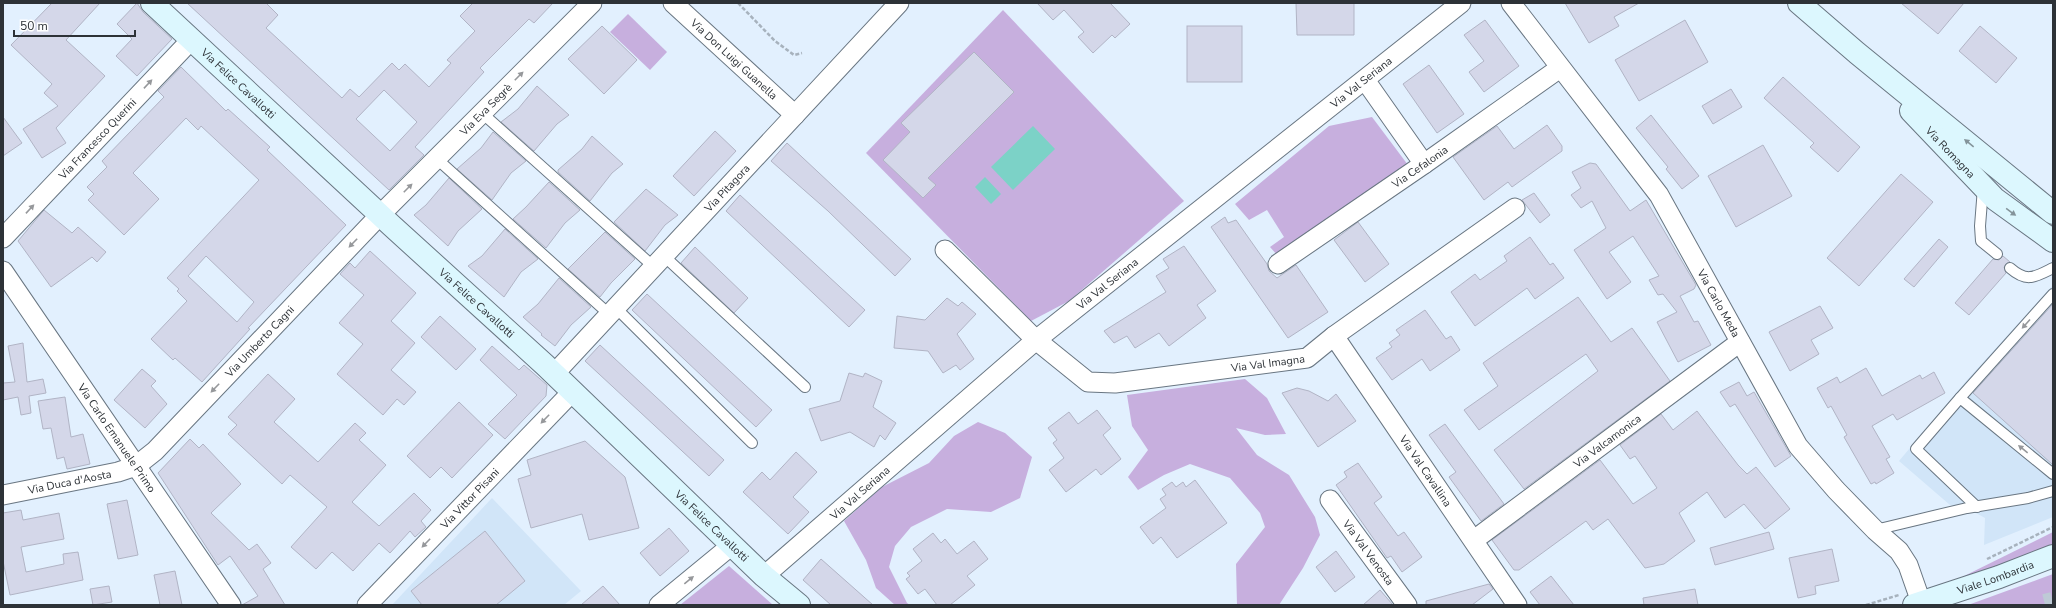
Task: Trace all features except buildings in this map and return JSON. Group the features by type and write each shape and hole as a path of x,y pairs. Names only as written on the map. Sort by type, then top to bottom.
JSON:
{"street":[{"name":"Via Eva Segrè","path":"380,215 592,3"},
{"name":"Via Don Luigi Guanella","path":"673,3 795,115"},
{"name":"Via Pitagora","path":"554,374 899,3"},
{"name":"Via Val Seriana","path":"764,576 1036,340 1461,3"},
{"name":"Via Carlo Meda","path":"1510,3 1659,195 1798,446 1836,490 1875,530 1899,551 1908,565 1919,604"},
{"name":"Via Romagna","path":"1801,4 1857,53 1994,163 2053,213"},
{"name":"Via Felice Cavallotti","path":"159,5 192,39 380,215 554,374 764,576 799,605"},
{"name":"Via Francesco Querini","path":"3,238 192,39"},
{"name":"Via Romagna","path":"1857,53 1979,183 2007,209 2053,241"},
{"name":"Via Cefalonia","path":"1278,264 1424,164 1560,68"},
{"path":"1365,80 1424,164"},
{"path":"1979,183 1974,170 1979,166 1994,163"},
{"name":"Via Val Imagna","path":"945,250 1036,340 1088,382 1114,383 1307,358 1334,336 1515,208"},
{"name":"Via Umberto Cagni","path":"136,466 155,451 380,215"},
{"name":"Via Carlo Emanuele Primo","path":"3,271 231,605"},
{"name":"Via Val Cavallina","path":"1334,336 1517,605"},
{"name":"Via Valcamonica","path":"1474,540 1740,342"},
{"name":"Via Vittor Pisani","path":"367,605 572,391"},
{"name":"Via Duca d'Aosta","path":"3,495 118,472 136,466"},
{"name":"Via Val Venosta","path":"1330,500 1407,605"},
{"path":"659,605 732,545"},
{"name":"Viale Lombardia","path":"1919,604 1999,577 2053,556"}],"lane":[{"path":"482,113 659,261 805,387"},
{"path":"437,159 613,311 752,443"},
{"path":"1979,183 1980,226 1982,240 1997,254"},
{"path":"2010,268 2018,275 2032,278 2053,268"},
{"path":"1977,507 1916,449 2053,295"},
{"path":"1960,398 2053,474"},
{"path":"1875,530 1967,508 2028,498 2053,491"}],"path":[{"path":"738,3 794,55 802,53"}],"shaded area":[{"path":"1003,10 1184,201 1069,301 1031,321 866,153"},
{"path":"628,14 667,52 650,70 610,32"},
{"path":"1372,117 1408,165 1278,256 1270,247 1284,237 1267,210 1249,220 1235,204 1329,126"},
{"path":"1033,126 1055,149 1013,190 991,167"},
{"path":"985,177 1001,194 991,204 975,187"},
{"path":"2053,285 2053,517 1984,545 1985,518 1967,508 1950,505 1899,461 1967,380"},
{"path":"1245,379 1267,398 1286,434 1265,435 1236,428 1257,455 1289,475 1315,517 1320,535 1303,568 1279,605 1237,605 1236,564 1265,527 1260,513 1230,478 1190,464 1164,475 1138,490 1128,477 1148,450 1132,426 1127,395"},
{"path":"978,422 1005,433 1032,457 1020,498 991,512 947,509 911,527 895,546 889,567 907,603 910,605 895,605 876,588 866,560 844,521 882,487 929,463 954,436"},
{"path":"492,498 581,591 564,605 392,605"},
{"path":"2053,532 2053,546 1950,583"},
{"path":"729,566 773,605 680,605"},
{"path":"2053,574 2053,605 1968,605"}],"tunnel":[{"path":"2045,605 2053,603"}]}
